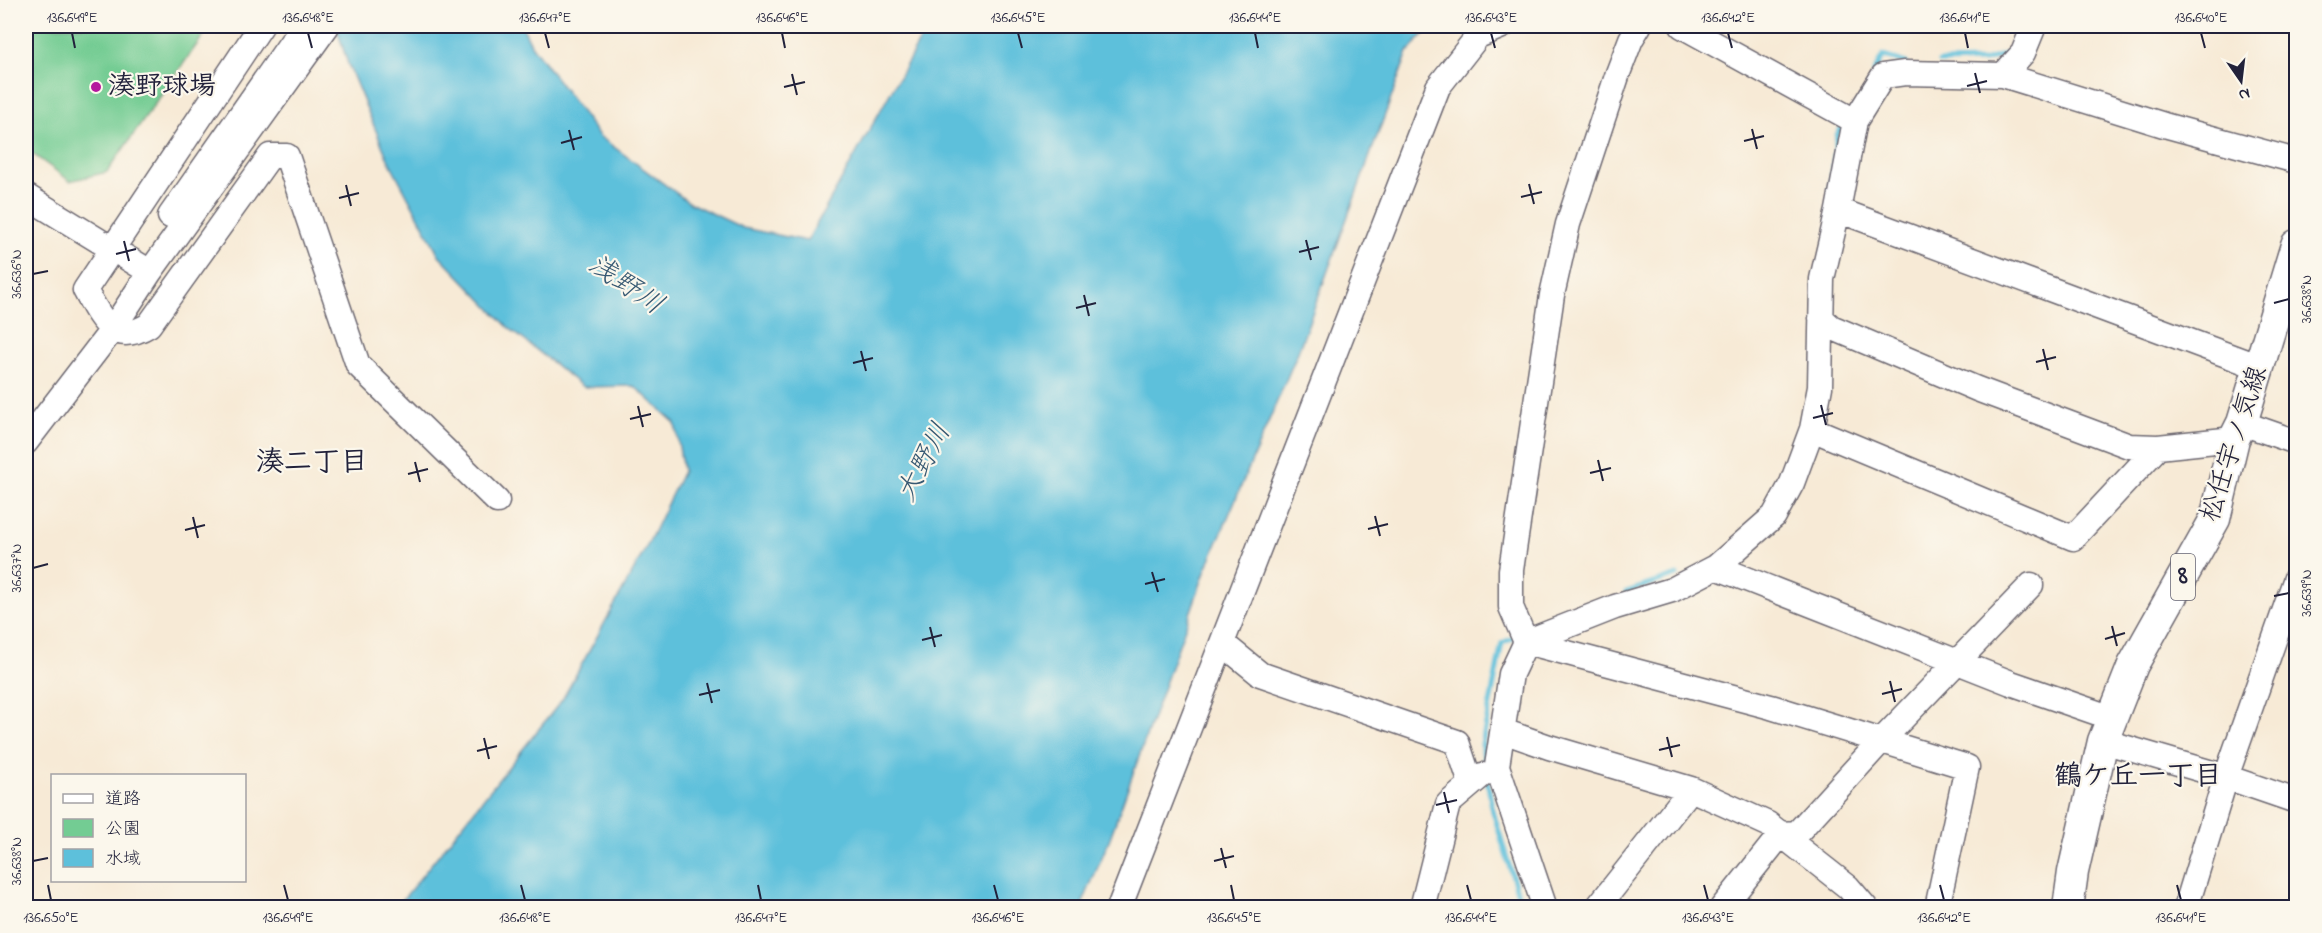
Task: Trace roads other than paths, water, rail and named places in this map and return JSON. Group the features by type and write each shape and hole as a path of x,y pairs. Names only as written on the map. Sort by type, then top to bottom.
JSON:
{"main road":[{"name":"松任宇ノ気線","path":"2068,908 2073,872 2107,730 2133,665 2215,519 2238,431 2296,245"}],"street":[{"path":"261,26 85,290 106,324 136,333 149,325 270,156 287,156 358,365 497,501"},
{"path":"31,434 143,268 318,26"},
{"path":"1119,908 1438,87 1478,36 1502,26"},
{"path":"1422,908 1448,804 1484,774 1503,731 1511,674 1523,636 1511,607 1511,570 1552,295 1568,224 1621,65 1631,39 1639,26"},
{"path":"1682,26 1855,121"},
{"path":"2003,75 2023,53 2034,26"},
{"path":"1523,636 1672,590 1716,567 1774,516 1792,483 1812,429 1820,387 1822,279 1855,121 1883,76 1905,73 2003,75 2164,125 2296,160"},
{"path":"26,196 143,268"},
{"path":"1838,210 2259,367"},
{"path":"1821,318 1831,327 1977,389 2129,446 2158,447 2238,431 2296,440"},
{"path":"1812,429 2073,538 2158,447"},
{"path":"1716,567 1958,662 2107,730 2226,777 2296,801"},
{"path":"2186,908 2226,777 2296,578"},
{"path":"1722,908 1782,834 1797,833 1881,741 2031,585"},
{"path":"1523,636 1771,707 1966,767 1937,908"},
{"path":"1222,643 1260,674 1457,742 1484,774 1545,908"},
{"path":"1503,731 1691,789 1768,824 1848,887 1865,907"},
{"path":"1597,908 1691,789"}],"water":[{"path":"336,26 522,26 532,46 599,136 690,203 743,228 807,241 928,26 1431,26 1408,52 1298,352 1206,569 1110,838 1081,907 397,907 562,700 647,546 683,471 675,423 634,386 583,387 509,328 439,255 387,157 348,64"}],"waterway":[{"path":"1939,62 1984,61 2012,52"},
{"path":"1874,72 1883,56 1906,63"},
{"path":"1830,189 1837,135 1842,127"},
{"path":"1626,592 1677,575"},
{"path":"1486,770 1482,744 1502,643 1518,636"},
{"path":"1487,779 1492,808 1522,908"}],"place":[{"name":"湊野球場","path":"96,87"}],"district":[{"name":"湊二丁目","path":"312,463"},
{"name":"鶴ケ丘一丁目","path":"2138,777"}],"water label":[{"name":"浅野川","path":"625,286"},
{"name":"大野川","path":"925,463"}]}
